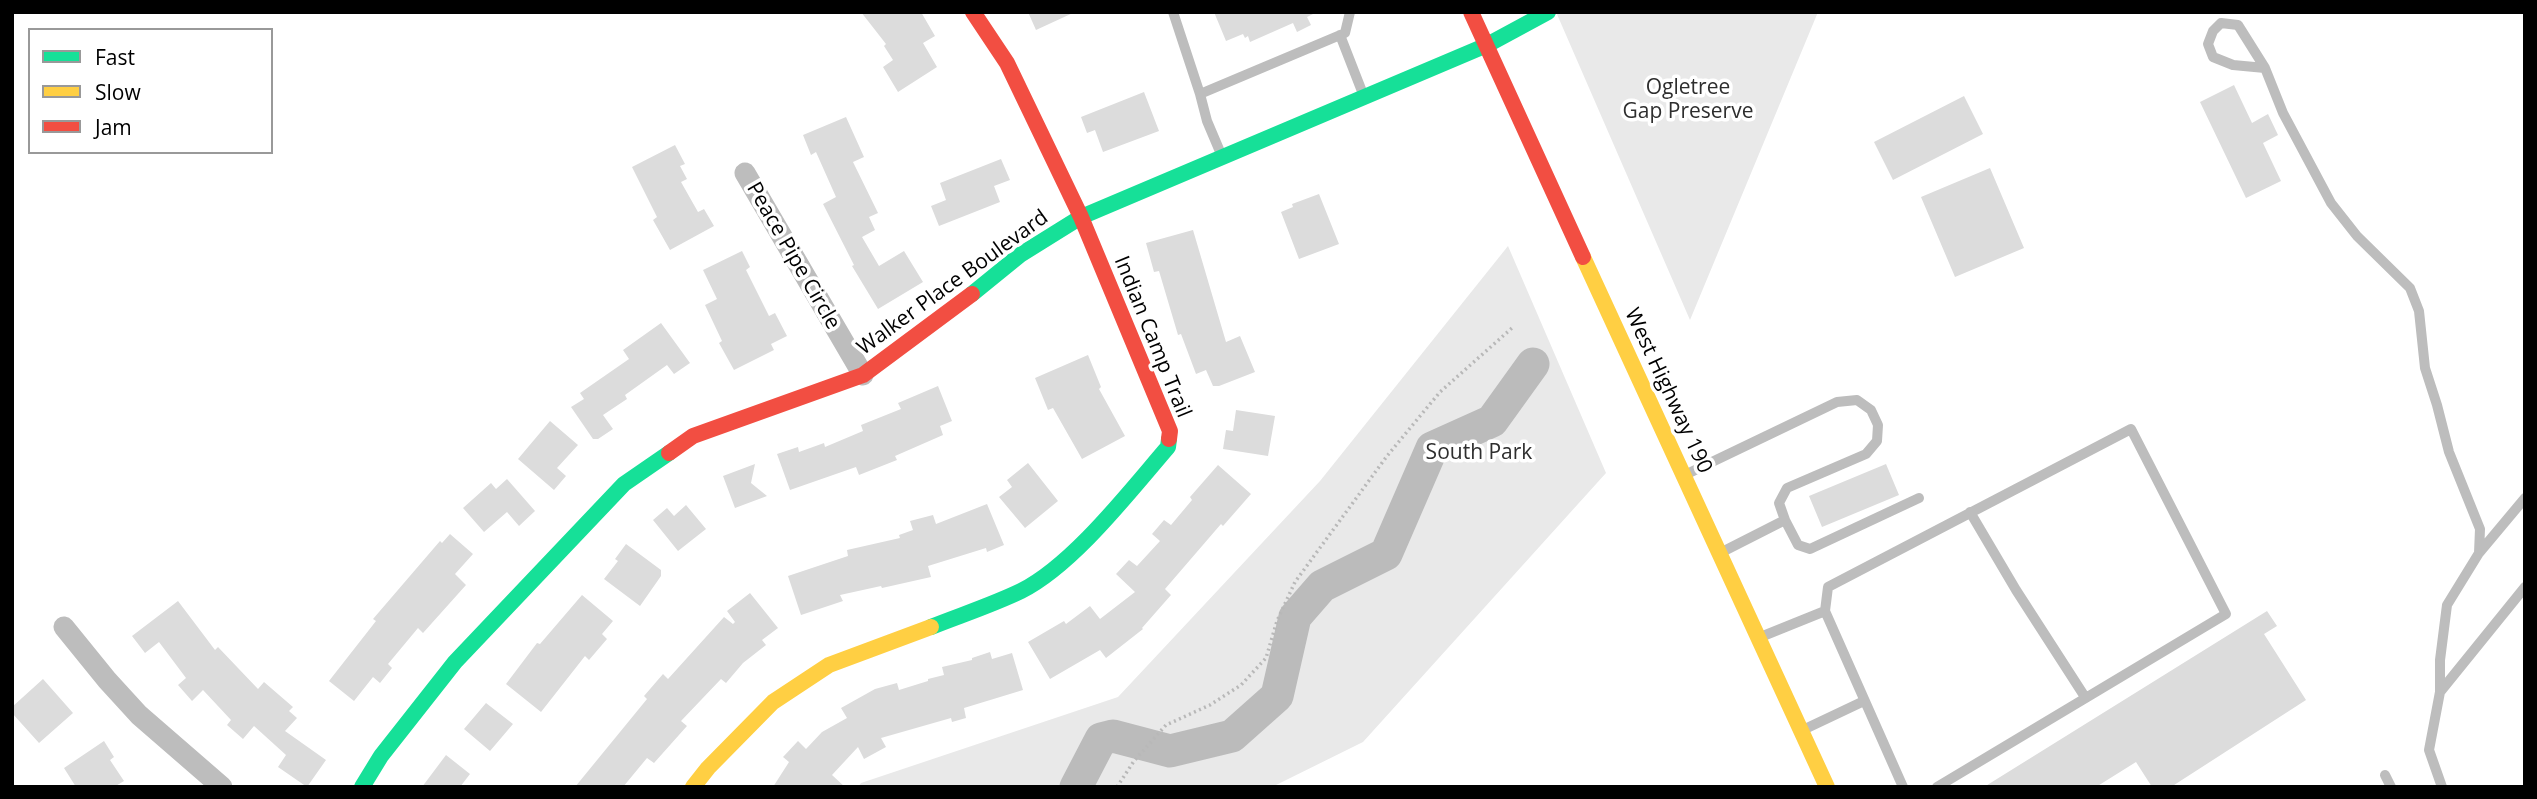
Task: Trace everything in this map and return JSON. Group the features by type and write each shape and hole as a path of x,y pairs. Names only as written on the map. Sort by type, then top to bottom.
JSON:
{"street":[{"name":"Indian Camp Trail","path":"693,787 773,702 829,665 1023,590 1059,565 1115,509 1168,447 1170,431 1080,217 1007,63 973,12"},
{"name":"West Highway 190","path":"1471,12 1827,787"},
{"name":"Walker Place Boulevard","path":"362,787 381,756 455,662 624,484 693,436 863,375 959,304 1020,254 1080,217 1487,45 1548,12"},
{"name":"Peace Pipe Circle","path":"745,173 863,375"},
{"path":"64,626 139,715 222,787"}],"lane":[{"path":"1173,12 1207,121 1223,157"},
{"path":"1200,94 1345,33 1350,12"},
{"path":"2265,68 2233,65 2213,57 2208,44 2213,31 2221,23 2238,25 2265,68 2283,113 2331,204 2357,236 2410,288 2419,311 2425,368 2449,452 2480,530 2479,553"},
{"path":"1340,35 1364,97"},
{"path":"1684,475 1837,402 1857,400 1871,410 1878,425 1877,441 1866,454 1787,488 1779,503 1798,545 1810,549 1919,498"},
{"path":"1903,787 1825,611 1828,587 2131,429 2226,614 1937,787"},
{"path":"2442,787 2430,750 2440,692 2440,660 2447,605 2479,553 2525,498"},
{"path":"1970,512 2085,696"},
{"path":"1720,553 1785,520"},
{"path":"2440,692 2525,587"},
{"path":"1759,638 1825,611"},
{"path":"1801,730 1864,701"},
{"path":"2385,775 2391,787"}],"path":[{"path":"1117,787 1138,755 1166,725 1210,705 1241,685 1266,658 1277,621 1295,582 1387,456 1440,392 1511,328"}],"green space":[{"name":"Ogletree Gap Preserve","path":"1556,12 1818,12 1690,320"},
{"name":"South Park","path":"1508,246 1606,473 1363,742 1272,787 858,787 861,783 1118,697 1320,481"}],"building":[{"path":"861,12 921,12 935,36 923,43 937,67 898,92 883,67 893,60 884,46 886,44"},
{"path":"1028,12 1075,12 1036,30"},
{"path":"1214,12 1317,12 1307,17 1311,25 1297,32 1293,23 1250,42 1248,36 1245,38 1243,34 1226,41"},
{"path":"2234,85 2252,123 2268,114 2278,135 2263,143 2281,181 2246,198 2200,102"},
{"path":"1144,92 1159,131 1103,152 1095,130 1087,133 1081,117"},
{"path":"1964,96 1983,134 1893,180 1874,142"},
{"path":"846,117 864,157 853,162 878,213 869,217 875,230 862,237 879,266 904,251 923,282 878,309 852,266 854,265 823,204 836,197 816,152 811,155 803,135"},
{"path":"675,145 685,164 680,166 687,179 681,182 698,212 704,209 714,226 670,250 653,220 657,217 632,167"},
{"path":"1001,159 1010,180 994,186 1000,202 939,226 931,206 946,200 940,183"},
{"path":"1990,168 2024,248 1955,277 1921,197"},
{"path":"1319,194 1339,244 1299,259 1281,212 1293,207 1292,204"},
{"path":"1193,230 1226,342 1240,336 1255,372 1219,386 1213,386 1206,370 1196,374 1181,334 1178,335 1159,271 1154,272 1146,243"},
{"path":"742,251 750,267 746,270 769,316 775,313 787,336 771,344 774,350 734,370 719,343 722,341 705,305 717,299 703,270"},
{"path":"661,323 690,363 674,374 667,365 625,395 627,399 603,415 613,429 598,439 593,439 571,407 584,399 580,393 629,359 623,350"},
{"path":"1088,355 1101,387 1099,389 1125,436 1082,459 1053,408 1048,410 1035,378"},
{"path":"938,386 952,421 940,426 943,435 895,456 897,460 859,475 856,467 790,490 777,454 798,447 799,452 824,443 825,447 863,431 861,425 901,409 898,403"},
{"path":"1236,410 1275,416 1268,456 1223,449 1226,430 1233,431"},
{"path":"550,421 578,445 557,468 566,476 554,490 518,459"},
{"path":"1028,463 1058,501 1025,528 999,497 1012,487 1007,480"},
{"path":"755,464 751,483 767,496 735,508 723,476"},
{"path":"1886,464 1899,495 1822,527 1809,496"},
{"path":"1218,465 1251,494 1223,526 1221,524 1165,589 1171,595 1143,629 1106,658 1100,650 1050,679 1028,642 1064,621 1066,624 1090,606 1100,619 1135,592 1116,574 1129,560 1137,566 1160,541 1152,534 1164,520 1171,525 1192,500 1190,497"},
{"path":"507,479 535,511 519,526 507,512 484,532 463,508 491,483 496,489"},
{"path":"987,504 1004,545 987,552 986,548 928,566 931,577 840,595 843,601 801,615 788,576 848,556 847,550 900,538 899,535 913,530 910,521 933,515 936,524"},
{"path":"686,505 706,529 678,551 653,520 667,508 674,516"},
{"path":"450,534 473,554 455,574 466,585 423,633 418,628 388,664 392,668 380,683 373,677 354,701 329,681 376,621 373,619 440,541 442,543"},
{"path":"626,544 661,570 661,576 640,606 604,579 618,561 615,559"},
{"path":"750,593 778,628 762,640 766,645 743,663 726,683 721,679 681,721 687,726 654,763 647,758 623,787 575,787 647,699 644,696 663,674 668,679 724,617 733,624 735,622 727,611"},
{"path":"582,595 613,621 602,634 607,639 589,660 585,656 541,712 506,684 537,643 540,644"},
{"path":"178,601 215,650 218,647 258,689 264,682 293,707 289,711 297,718 285,731 326,760 307,787 278,767 286,755 254,726 243,739 227,725 231,720 203,690 192,701 178,685 186,678 159,642 145,653 132,636"},
{"path":"2267,611 2277,626 2264,634 2306,700 2171,787 2152,787 2136,762 2096,787 1984,787"},
{"path":"990,652 992,659 1012,653 1023,690 964,708 966,718 952,722 951,718 881,738 886,747 864,759 858,747 832,775 845,787 773,787 789,762 783,757 798,741 806,749 822,732 847,718 841,708 875,689 897,683 899,690 928,681 944,675 942,667 972,660"},
{"path":"43,679 73,713 39,743 12,713 12,707"},
{"path":"486,703 513,724 490,751 464,729"},
{"path":"104,741 114,757 110,760 124,781 114,787 76,787 64,768"},
{"path":"446,755 470,774 460,787 422,787"}],"waterway":[{"path":"1076,787 1101,739 1113,736 1170,751 1232,736 1277,696 1295,617 1322,586 1386,554 1432,448 1492,421 1533,364"}],"traffic: fast":[{"path":"972,294 1020,255 1081,217 1487,45 1548,12"},
{"path":"931,627 1021,591 1061,564 1100,526 1168,447 1169,439"},
{"path":"362,787 381,756 455,662 624,484 669,453"}],"traffic: slow":[{"path":"1583,257 1827,787"},
{"path":"693,787 773,702 829,665 931,627"}],"traffic: jam":[{"path":"973,12 1007,63 1081,217 1170,431 1169,439"},
{"path":"1471,12 1583,257"},
{"path":"669,453 693,436 863,375 972,294"}]}
